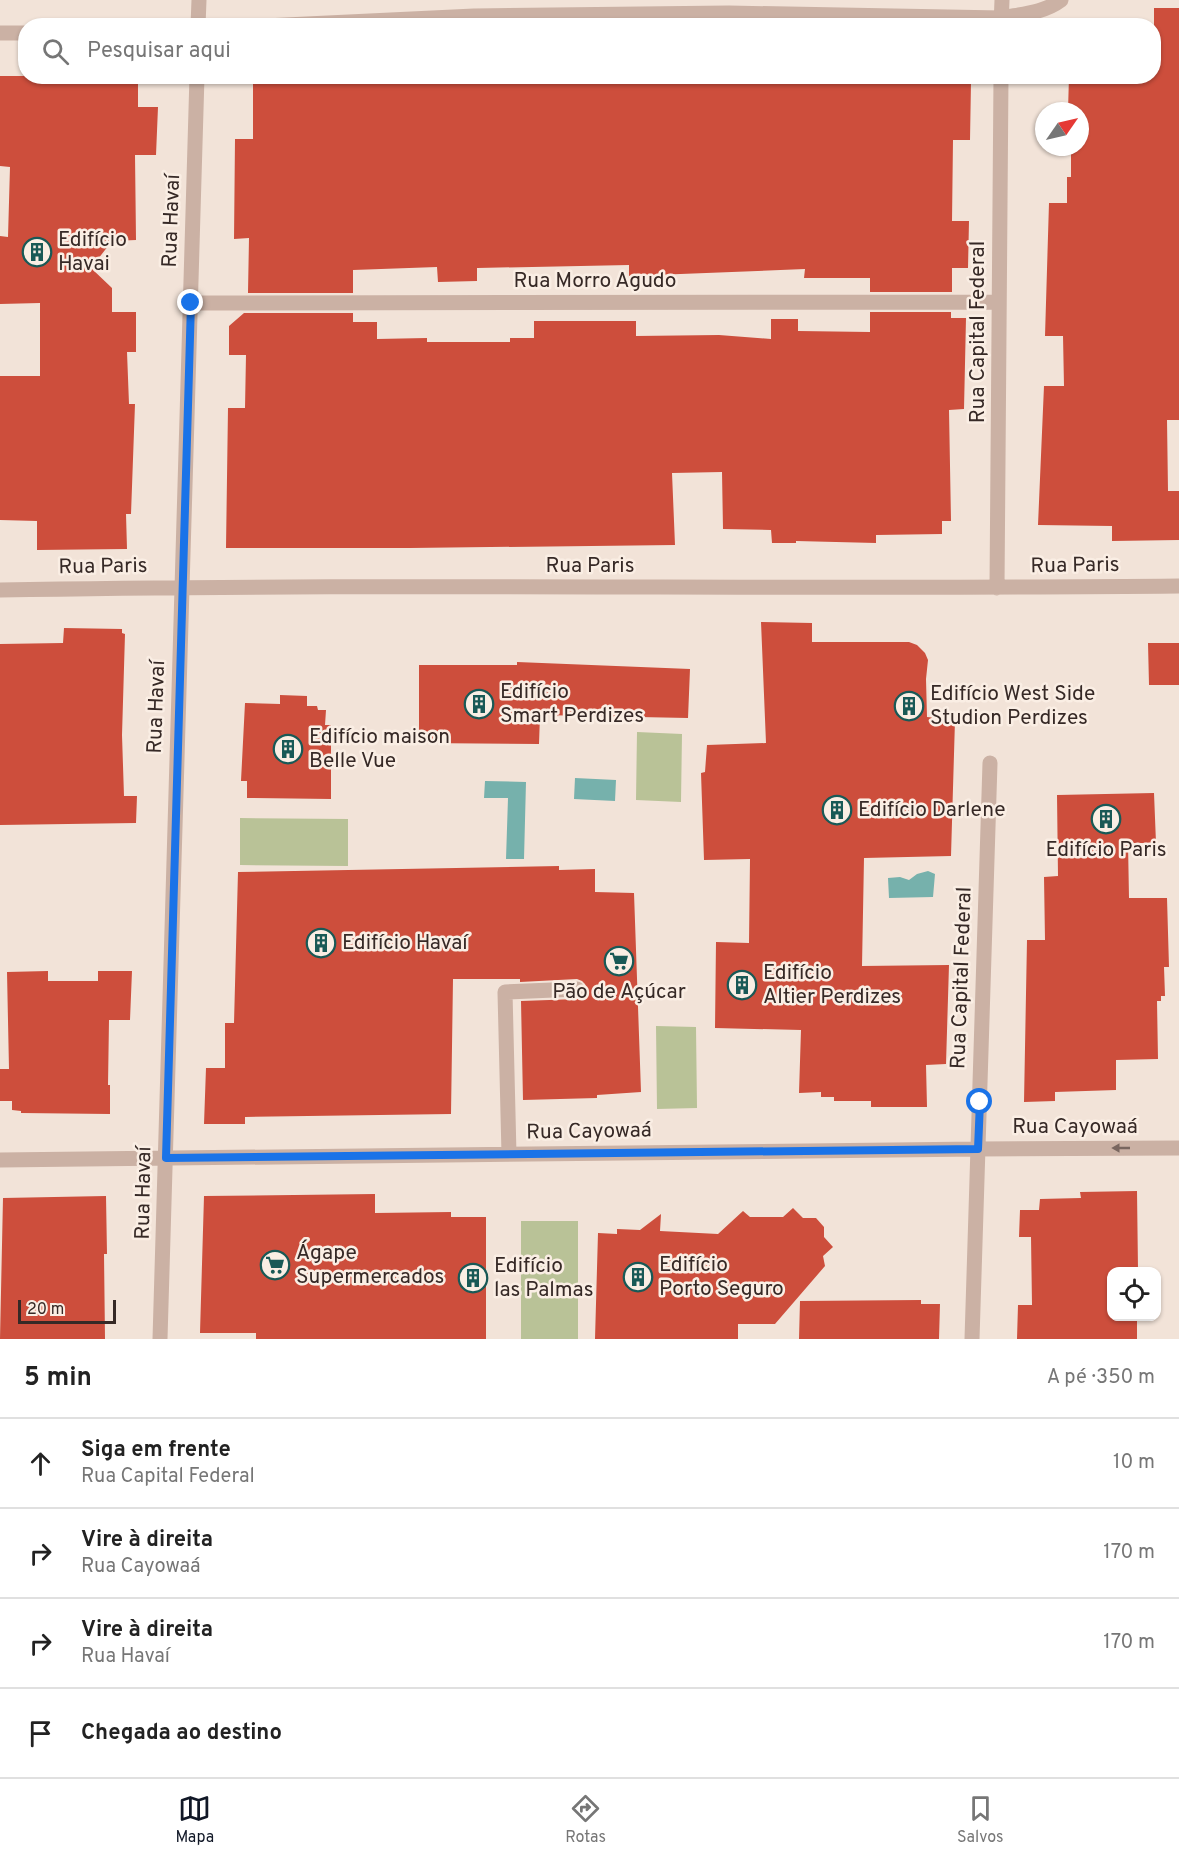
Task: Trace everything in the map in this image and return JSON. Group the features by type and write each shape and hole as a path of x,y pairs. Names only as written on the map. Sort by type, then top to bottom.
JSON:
{"street":[{"path":"198,18 199,0"},
{"path":"474,0 474,16"},
{"path":"1001,18 1002,0"},
{"path":"1015,18 1054,6 1061,0"},
{"path":"432,18 729,7 928,18"},
{"path":"0,33 18,33"},
{"name":"Rua Havaí","path":"160,1339 197,84"},
{"name":"Rua Capital Federal","path":"997,588 1001,84"},
{"name":"Rua Morro Agudo","path":"191,303 999,302"},
{"name":"Rua Paris","path":"0,590 182,587 997,588 1179,586"},
{"name":"Rua Capital Federal","path":"972,1339 990,763"},
{"path":"509,1154 505,992 577,989"},
{"name":"Rua Cayowaá","path":"0,1160 1179,1148"}],"green space":[{"path":"637,732 682,734 681,802 636,800"},
{"path":"240,818 348,819 348,866 240,865"},
{"path":"656,1026 696,1027 697,1108 657,1109"},
{"path":"521,1221 578,1221 578,1339 521,1339"}],"water":[{"path":"575,778 616,780 615,801 574,799"},
{"path":"485,781 526,782 524,859 506,859 508,798 484,798"},
{"path":"928,871 935,874 933,897 889,898 888,878 900,877 909,880 917,874"}],"building":[{"path":"1154,8 1179,8 1179,420 1167,420 1168,491 1179,491 1179,540 1112,541 1112,526 1038,525 1044,386 1064,386 1063,336 1045,336 1049,203 1067,203 1067,177 1071,177 1071,156 1089,156 1089,102 1068,102 1069,84 1161,84 1161,18 1154,18"},
{"path":"0,76 18,76 18,84 138,84 138,107 158,107 156,155 135,155 136,240 112,241 91,268 112,288 112,312 136,312 136,352 127,352 129,404 135,404 131,514 126,514 127,549 37,550 37,521 0,520 0,376 40,376 40,303 0,304 0,236 8,237 10,167 0,166"},
{"path":"253,84 971,84 970,140 953,140 952,221 969,221 968,268 952,268 952,292 870,292 870,278 804,278 805,269 629,276 629,265 477,268 477,281 438,282 437,267 353,270 353,293 248,293 249,238 234,239 235,139 253,139"},
{"path":"870,312 951,312 951,318 966,318 964,409 949,410 951,521 942,521 942,534 876,535 876,543 796,541 796,543 772,543 771,530 723,529 722,472 672,473 675,545 226,548 228,408 245,408 246,355 229,355 229,326 244,313 353,313 353,322 377,322 377,339 427,338 427,342 510,342 510,338 534,338 534,321 636,321 636,336 719,335 771,339 771,319 798,319 798,331 870,332"},
{"path":"761,622 812,623 812,642 909,642 917,645 928,660 927,717 955,720 951,856 864,858 862,966 949,965 946,1064 926,1065 927,1107 871,1107 871,1101 834,1101 834,1097 821,1097 821,1092 799,1093 801,1030 715,1028 716,942 749,943 750,859 704,860 701,773 705,772 707,745 766,743"},
{"path":"64,628 122,629 122,633 125,634 122,735 124,796 137,796 136,823 0,825 0,644 63,643"},
{"path":"1148,643 1179,643 1179,685 1149,685"},
{"path":"517,662 690,669 688,718 540,715 539,744 419,743 419,665 517,665"},
{"name":"Edifício maison Belle Vue","path":"280,695 307,696 307,706 317,706 318,710 326,710 325,725 331,725 331,799 247,798 247,781 241,781 245,703 280,704"},
{"path":"1154,793 1156,843 1128,843 1129,898 1167,898 1169,967 1164,967 1165,996 1161,996 1161,1001 1157,1001 1158,1059 1116,1060 1116,1090 1055,1092 1055,1101 1024,1102 1027,940 1045,940 1044,877 1058,876 1057,795"},
{"path":"559,866 559,870 595,869 595,892 634,893 641,1092 597,1095 597,1098 523,1100 521,1001 578,999 585,994 587,989 585,984 577,979 520,982 520,979 453,979 451,1114 245,1117 245,1124 204,1124 206,1068 225,1068 225,1023 234,1023 238,872"},
{"path":"48,971 48,981 98,981 98,971 132,971 130,1020 109,1020 110,1114 21,1113 21,1111 12,1110 12,1101 0,1101 0,1069 9,1069 7,972"},
{"path":"1137,1191 1138,1267 1107,1267 1107,1321 1137,1321 1137,1339 1017,1339 1018,1305 1032,1305 1031,1237 1019,1237 1020,1210 1039,1210 1040,1199 1081,1198 1080,1192"},
{"path":"375,1194 375,1213 451,1212 451,1217 486,1217 486,1339 256,1339 256,1333 200,1333 204,1196"},
{"path":"106,1196 105,1339 0,1339 3,1198"},
{"path":"793,1208 803,1218 816,1218 824,1227 824,1237 833,1247 823,1256 825,1266 775,1324 738,1324 738,1339 595,1339 598,1233 617,1234 617,1229 640,1230 661,1214 660,1231 718,1234 743,1211 750,1217 783,1217"},
{"path":"921,1300 921,1304 940,1304 939,1339 799,1339 800,1301"}],"place":[{"name":"Edifício Havai","path":"37,252"},
{"name":"Edifício Smart Perdizes","path":"479,704"},
{"name":"Edifício West Side Studion Perdizes","path":"909,706"},
{"name":"Edifício maison Belle Vue","path":"288,749"},
{"name":"Edifício Darlene","path":"837,810"},
{"name":"Edifício Paris","path":"1106,819"},
{"name":"Edifício Havaí","path":"321,943"},
{"name":"Pão de Açúcar","path":"619,961"},
{"name":"Edifício Altier Perdizes","path":"742,985"},
{"name":"Ágape Supermercados","path":"275,1265"},
{"name":"Edifício Porto Seguro","path":"638,1277"},
{"name":"Edifício las Palmas","path":"473,1278"}],"route":[{"path":"191,303 166,1158 978,1149 980,1102"}]}
